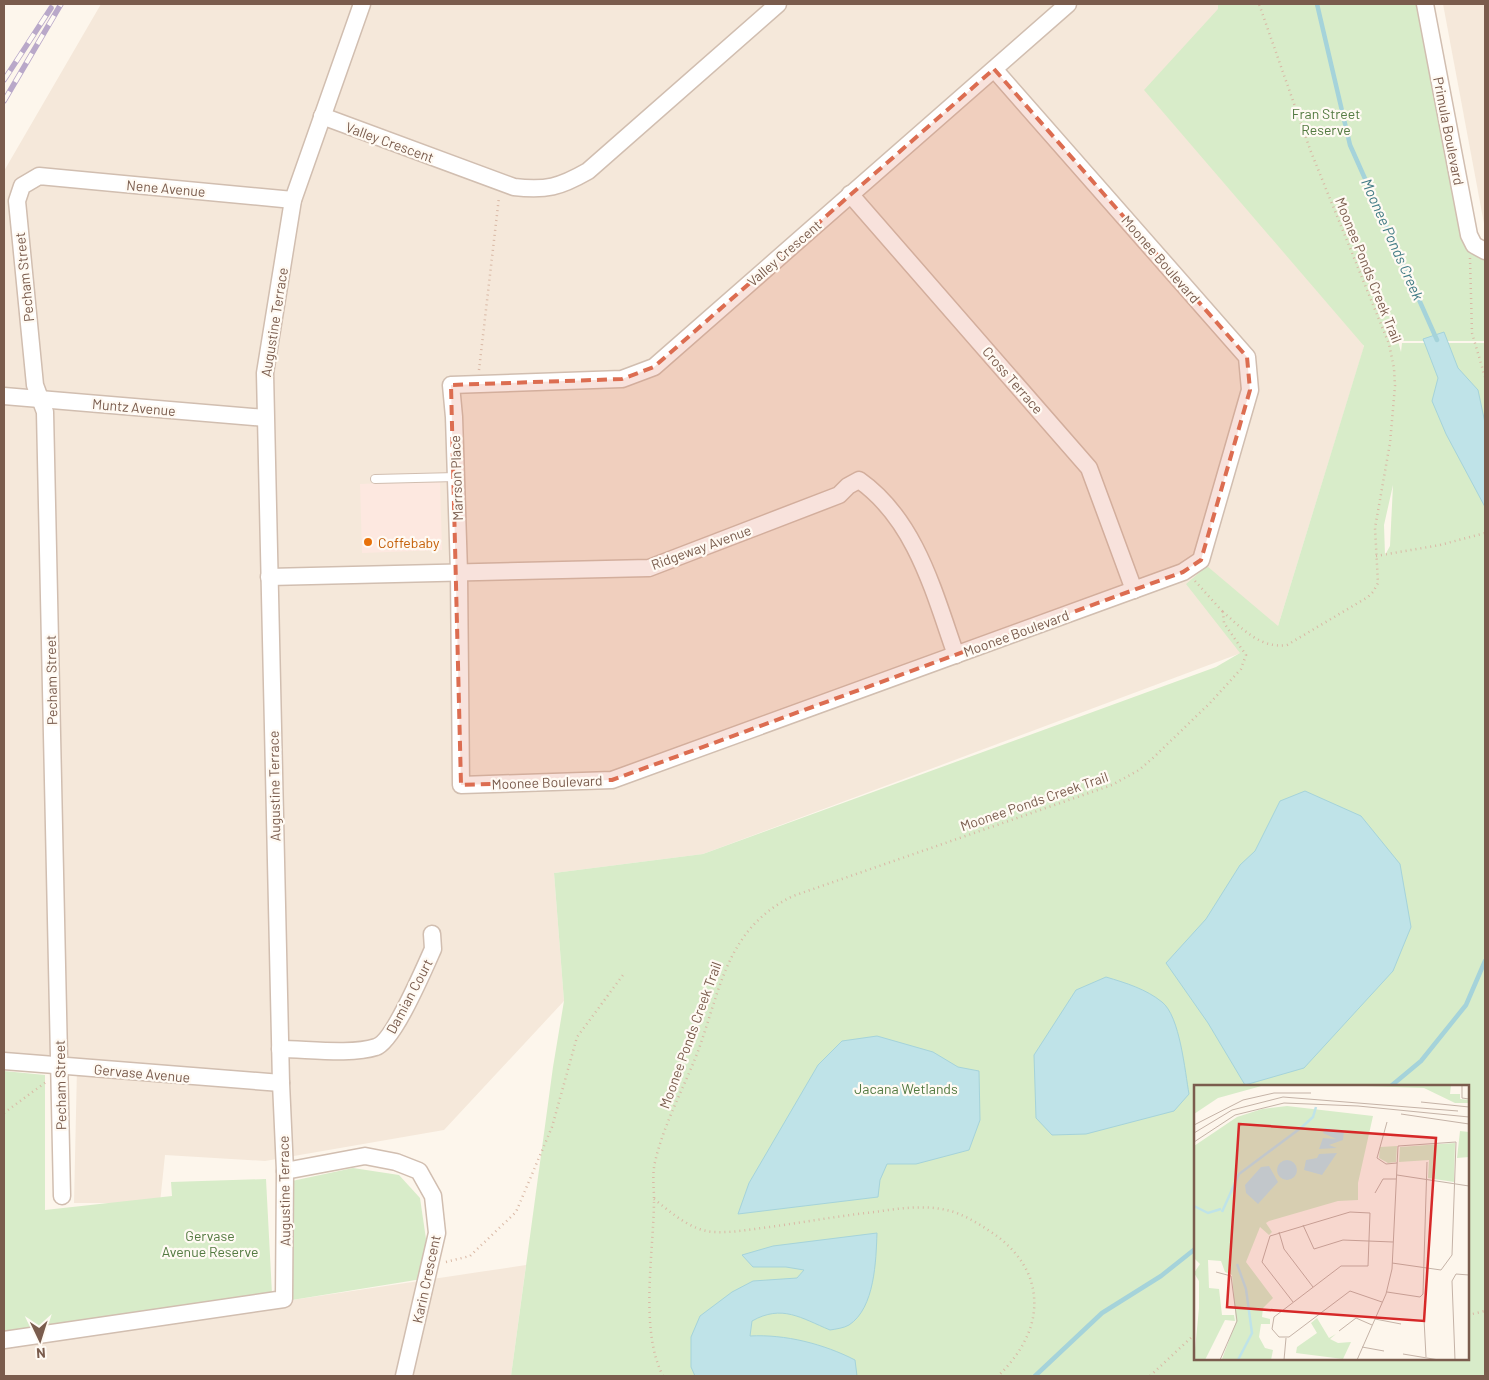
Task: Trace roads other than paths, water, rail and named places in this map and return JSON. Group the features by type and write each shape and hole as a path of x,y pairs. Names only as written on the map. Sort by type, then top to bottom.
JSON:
{"street":[{"name":"Augustine Terrace","path":"4,1340 284,1298 285,1171 280,1084 264,373 294,200 362,4"},
{"name":"Valley Crescent","path":"322,116 514,187 538,190 567,182 588,171 778,4"},
{"name":"Valley Crescent","path":"451,385 622,379 654,367 1068,4"},
{"name":"Primula Boulevard","path":"1425,4 1469,235 1480,248"},
{"name":"Moonee Boulevard","path":"459,572 461,785 612,780 1183,572 1201,560 1250,390 1247,357 994,69"},
{"name":"Nene Avenue","path":"39,176 294,200"},
{"name":"Pecham Street","path":"39,176 22,186 17,201 35,385 45,412 62,1196"},
{"name":"Cross Terrace","path":"850,194 1089,468 1134,590"},
{"name":"Marrson Place","path":"451,385 453,396 459,572"},
{"name":"Muntz Avenue","path":"4,396 265,418"},
{"name":"Ridgeway Avenue","path":"269,577 649,568 839,495 848,486 859,480 868,486 882,502 907,533 918,551 956,655"},
{"name":"Damian Court","path":"280,1049 356,1050 377,1047 392,1033 433,950 432,934"},
{"name":"Gervase Avenue","path":"4,1062 280,1084"},
{"name":"Karin Crescent","path":"285,1171 364,1156 396,1162 419,1171 433,1196 438,1233 404,1376"}],"lane":[{"path":"374,480 456,477"}],"water":[{"path":"1444,332 1458,368 1478,390 1485,423 1485,507 1446,434 1432,401 1438,378 1423,339"},
{"path":"1305,791 1361,816 1400,864 1411,927 1393,971 1304,1068 1245,1085 1208,1023 1166,963 1206,919 1240,865 1255,851 1280,801"},
{"path":"1106,977 1149,993 1168,1009 1181,1045 1189,1094 1174,1111 1086,1134 1052,1135 1036,1118 1034,1055 1076,990"},
{"path":"877,1036 933,1052 958,1067 979,1071 980,1120 969,1150 916,1164 887,1164 880,1180 878,1197 738,1214 749,1183 818,1065 842,1041"},
{"path":"877,1233 875,1269 869,1296 858,1317 849,1325 830,1330 800,1317 782,1313 763,1316 752,1321 750,1336 790,1338 830,1349 855,1360 857,1376 695,1376 691,1367 691,1337 700,1316 732,1292 753,1281 797,1278 804,1270 786,1267 753,1267 742,1255 773,1246"}],"waterway":[{"name":"Moonee Ponds Creek","path":"1317,4 1350,145 1437,340"},
{"name":"Moonee Ponds Creek","path":"1392,1085 1421,1061 1466,1005 1485,961"},
{"name":"Moonee Ponds Creek","path":"1035,1376 1102,1313 1161,1276 1194,1250"}],"railway":[{"path":"4,101 61,4"},
{"path":"4,80 51,8"}],"place":[{"name":"Coffebaby","path":"368,542"}],"park label":[{"name":"Fran Street Reserve","path":"1326,122"},
{"name":"Jacana Wetlands","path":"906,1088"},
{"name":"Gervase Avenue Reserve","path":"210,1244"}]}
